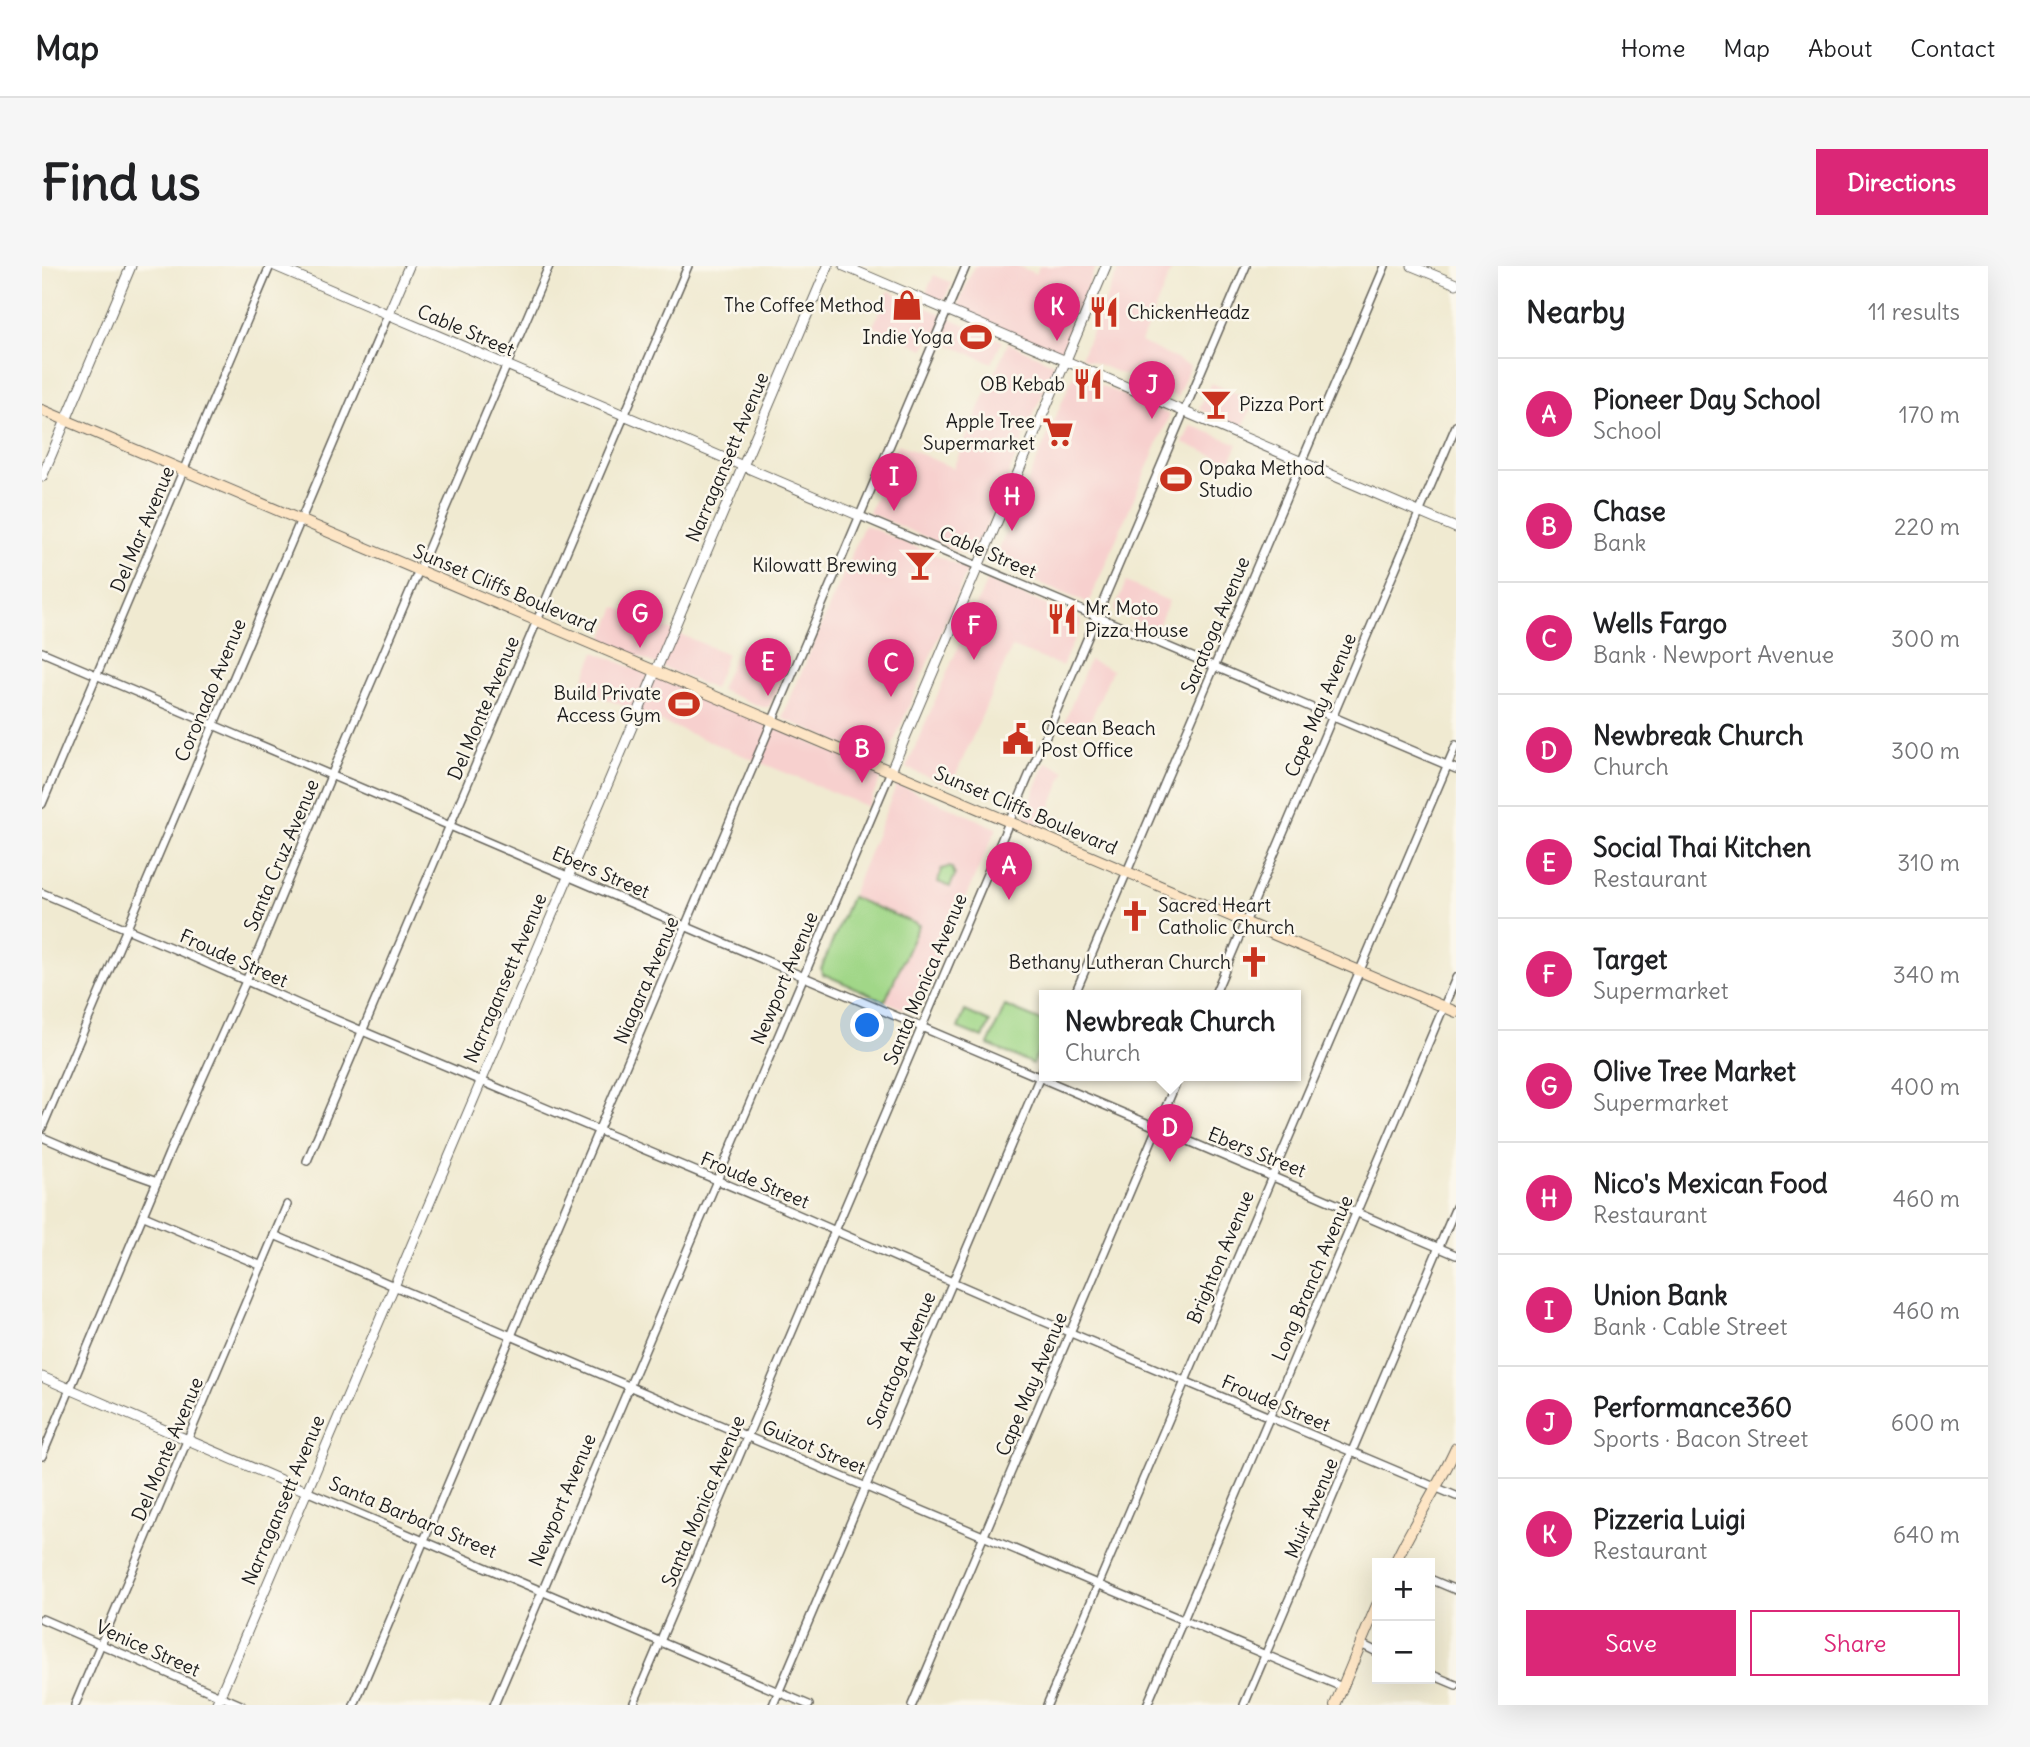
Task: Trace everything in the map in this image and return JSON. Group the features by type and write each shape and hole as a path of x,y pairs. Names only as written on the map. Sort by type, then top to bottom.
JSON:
{"main road":[{"name":"Sunset Cliffs Boulevard","path":"42,410 1456,1012"},
{"path":"1397,1558 1456,1448"},
{"path":"1335,1705 1372,1617"}],"street":[{"path":"42,477 131,266"},
{"name":"Cable Street","path":"272,266 1456,769"},
{"name":"Del Mar Avenue","path":"42,804 272,266"},
{"name":"Coronado Avenue","path":"42,1128 409,266"},
{"name":"Santa Cruz Avenue","path":"42,1456 549,266"},
{"name":"Del Monte Avenue","path":"307,1161 688,266"},
{"name":"Narragansett Avenue","path":"218,1701 828,266"},
{"path":"844,266 1456,528"},
{"name":"Niagara Avenue","path":"354,1705 967,266"},
{"name":"Newport Avenue","path":"494,1705 1106,266"},
{"name":"Santa Monica Avenue","path":"634,1705 1246,266"},
{"name":"Saratoga Avenue","path":"1077,990 1385,266"},
{"path":"1412,266 1456,284"},
{"name":"Cape May Avenue","path":"1217,990 1456,426"},
{"name":"Ebers Street","path":"42,652 1039,1076"},
{"name":"Brighton Avenue","path":"1047,1705 1456,745"},
{"name":"Froude Street","path":"42,893 1456,1496"},
{"name":"Long Branch Avenue","path":"1147,1705 1456,978"},
{"name":"Saratoga Avenue","path":"773,1705 1039,1078"},
{"name":"Ebers Street","path":"1051,1081 1456,1255"},
{"name":"Cape May Avenue","path":"912,1705 1177,1081"},
{"path":"42,1137 157,1182"},
{"name":"Del Monte Avenue","path":"75,1705 287,1205"},
{"name":"Muir Avenue","path":"1244,1705 1456,1207"},
{"path":"144,1216 262,1266"},
{"name":"Guizot Street","path":"274,1235 1342,1687"},
{"name":"Santa Barbara Street","path":"42,1377 810,1705"},
{"path":"1435,1581 1456,1590"},
{"name":"Venice Street","path":"42,1619 101,1644 218,1701 241,1705"},
{"path":"1361,1644 1372,1649"},
{"path":"1435,1676 1456,1685"}],"shaded area":[{"path":"974,266 1018,266 1036,274 1039,266 1096,266 1060,354 956,309"},
{"path":"1120,266 1173,266 1141,342 1190,366 1177,397 1081,357"},
{"path":"934,275 952,283 943,303 925,295"},
{"path":"889,291 1002,341 992,363 930,336 924,349 873,326"},
{"path":"1008,343 1055,364 973,558 869,513 898,444 953,468"},
{"path":"1073,376 1168,414 1169,417 1087,603 995,564 994,561"},
{"path":"1211,383 1255,401 1242,428 1199,409"},
{"path":"1191,425 1238,444 1230,462 1183,443"},
{"path":"864,525 968,569 885,762 782,718"},
{"path":"987,580 1081,620 1081,624 1062,666 1012,647 951,786 906,768"},
{"path":"1126,582 1169,601 1156,630 1114,611"},
{"path":"616,607 727,654 714,689 602,641"},
{"path":"740,642 791,662 769,707 762,707 720,690"},
{"path":"595,652 883,773 868,807 580,688"},
{"path":"1089,660 1112,670 1085,733 1064,724"},
{"path":"1046,762 1065,771 1045,828 1024,817"},
{"path":"897,784 997,828 913,1013 885,1001 919,925 851,897"}],"green space":[{"path":"952,868 955,875 950,887 938,882 941,869"},
{"path":"851,897 919,925 885,1001 823,974 821,969"},
{"path":"1005,1006 1039,1020 1039,1050 1033,1064 988,1045"},
{"path":"965,1011 990,1022 983,1038 958,1028"}],"place":[{"name":"The Coffee Method","path":"907,305"},
{"name":"ChickenHeadz","path":"1104,312"},
{"name":"Indie Yoga","path":"976,337"},
{"name":"Pizzeria Luigi","path":"1057,341"},
{"name":"OB Kebab","path":"1088,384"},
{"name":"Pizza Port","path":"1216,404"},
{"name":"Performance360","path":"1152,419"},
{"name":"Apple Tree Supermarket","path":"1058,432"},
{"name":"Opaka Method Studio","path":"1176,479"},
{"name":"Union Bank","path":"894,511"},
{"name":"Nico's Mexican Food","path":"1012,531"},
{"name":"Kilowatt Brewing","path":"920,565"},
{"name":"Mr. Moto Pizza House","path":"1062,619"},
{"name":"Olive Tree Market","path":"640,648"},
{"name":"Target","path":"974,660"},
{"name":"Social Thai Kitchen","path":"768,696"},
{"name":"Wells Fargo","path":"891,697"},
{"name":"Build Private Access Gym","path":"684,704"},
{"name":"Ocean Beach Post Office","path":"1018,739"},
{"name":"Chase","path":"862,783"},
{"name":"Pioneer Day School","path":"1009,900"},
{"name":"Sacred Heart Catholic Church","path":"1135,916"},
{"name":"Bethany Lutheran Church","path":"1254,962"},
{"name":"Newbreak Church","path":"1170,1162"}]}
